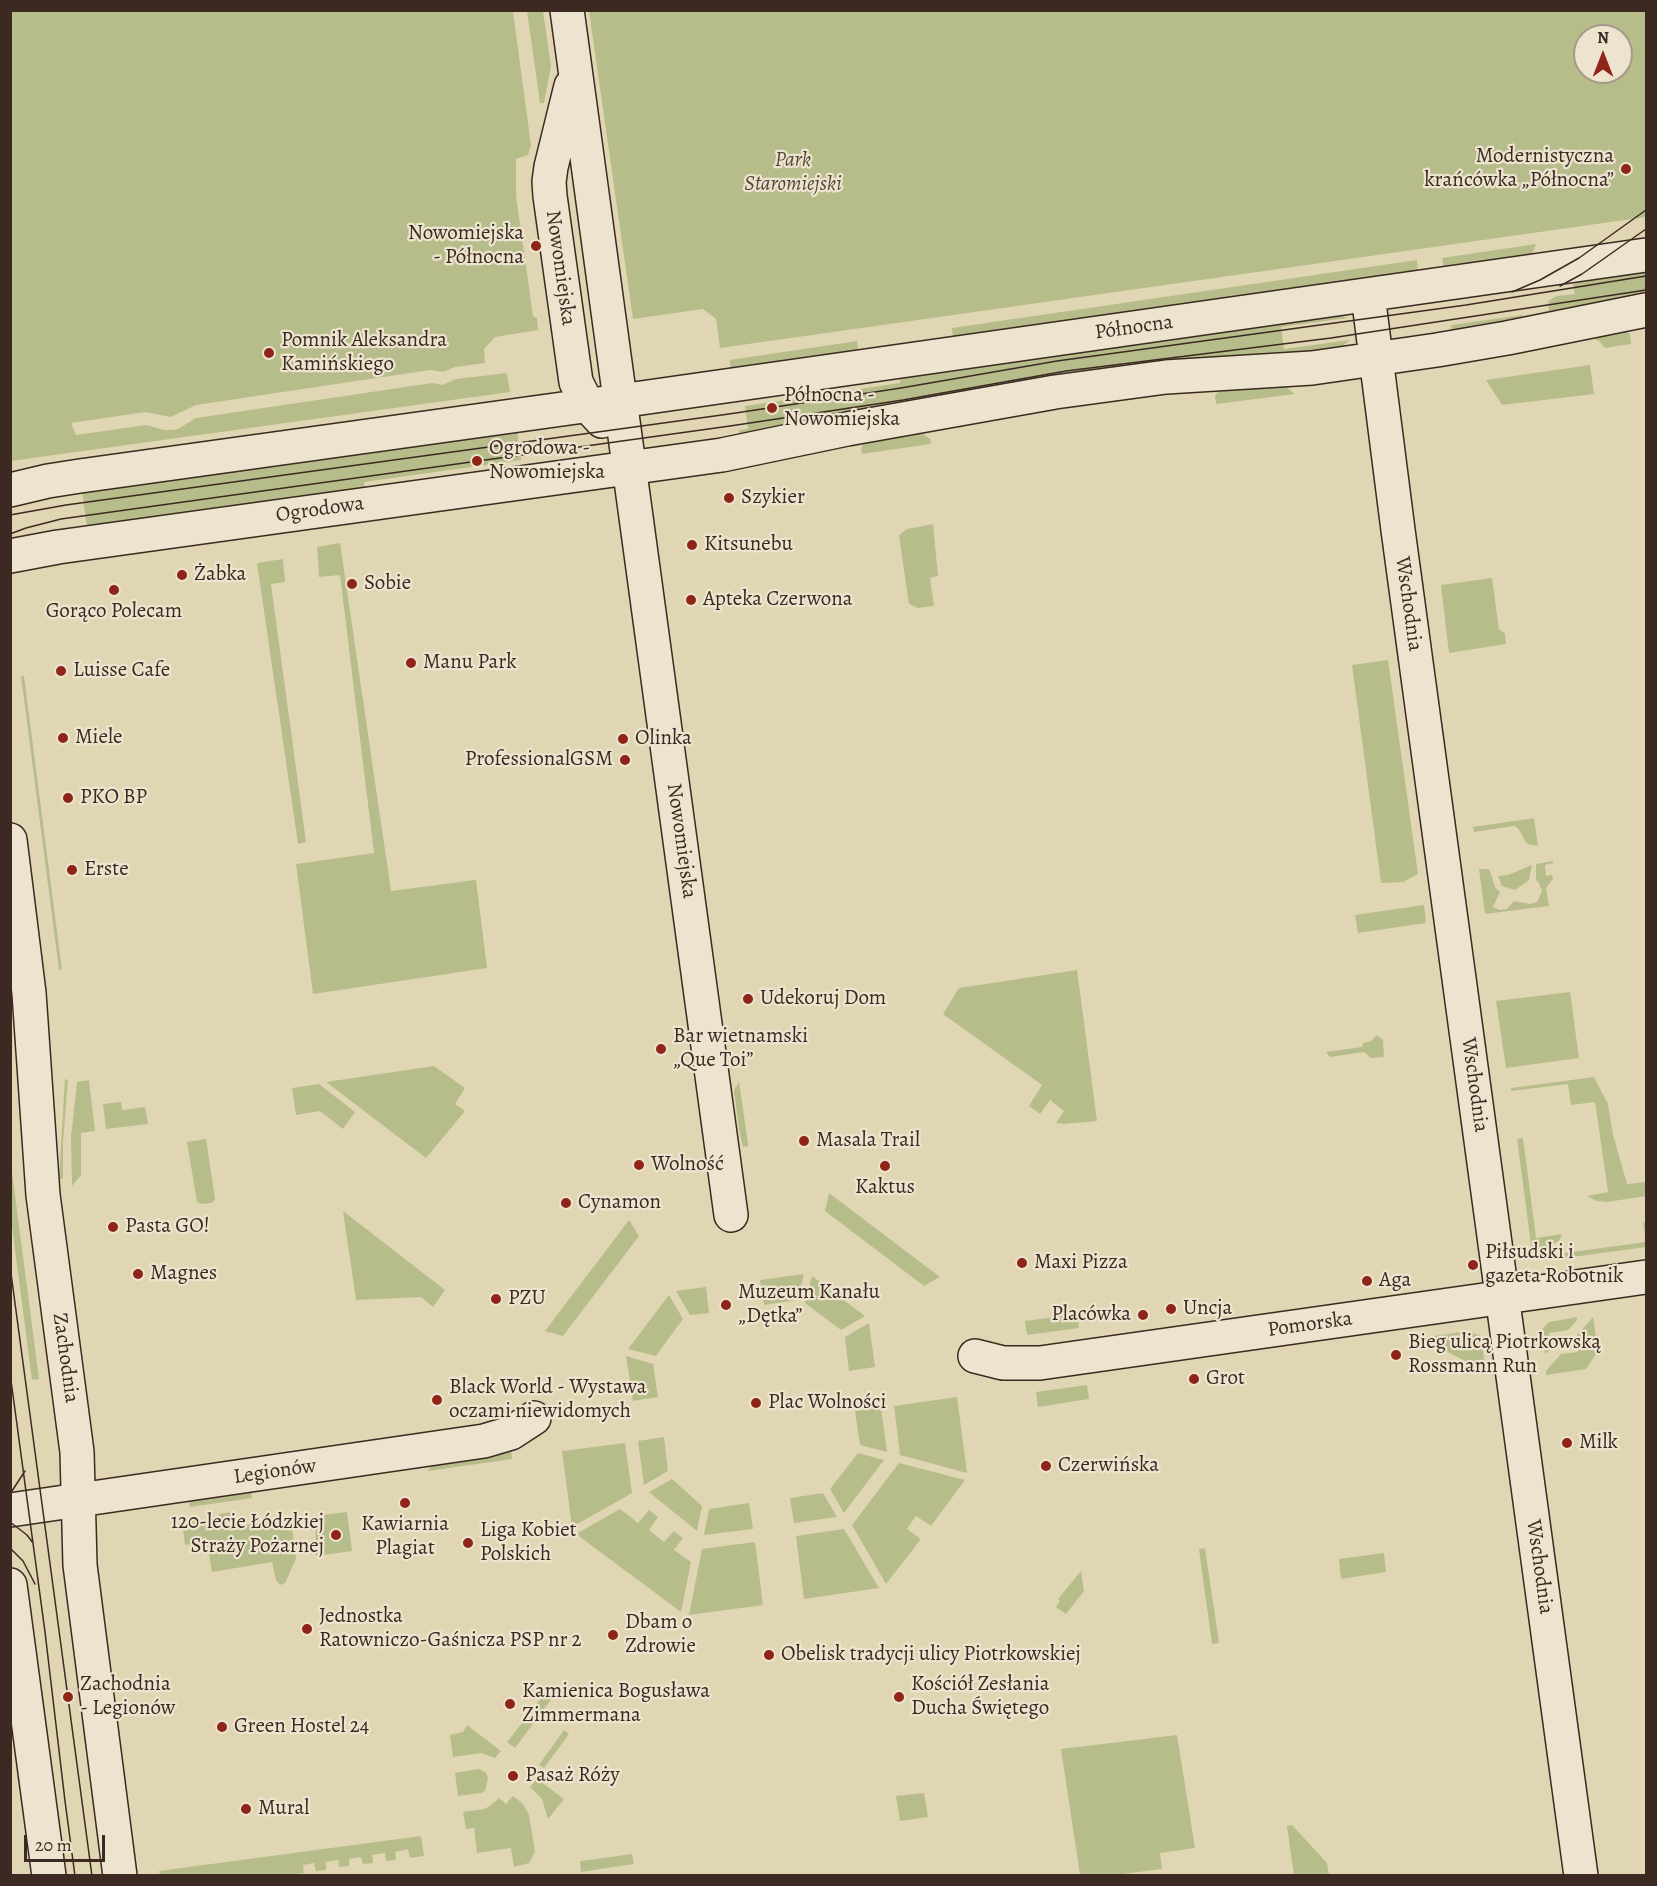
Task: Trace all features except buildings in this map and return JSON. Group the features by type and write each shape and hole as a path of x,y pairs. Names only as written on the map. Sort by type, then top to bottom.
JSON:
{"main road":[{"name":"Nowomiejska","path":"567,10 731,1215"},
{"name":"Nowomiejska","path":"573,53 569,95 549,182 576,382 588,406 620,442 630,468"},
{"name":"Północna","path":"621,401 1647,255"},
{"name":"Wschodnia","path":"1368,295 1581,1875"},
{"path":"630,468 722,455 837,430 1055,392 1166,377 1312,368 1507,338 1647,310"},
{"path":"10,490 48,480 621,401"},
{"name":"Ogrodowa","path":"10,556 47,548 630,468"},
{"name":"Zachodnia","path":"10,840 30,993 43,1196 77,1452 80,1565 120,1875"},
{"name":"Pomorska","path":"975,1356 1003,1363 1040,1363 1647,1277"},
{"name":"Legionów","path":"10,1510 484,1441 511,1433 534,1418"},
{"path":"10,1585 49,1875"}],"green space":[{"path":"10,11 513,11 531,145 528,155 516,159 516,196 533,316 537,318 538,330 495,337 484,349 485,363 455,367 443,372 430,370 196,405 171,417 145,412 71,423 76,435 146,425 172,430 196,418 432,383 443,385 456,379 507,373 510,392 11,461"},
{"path":"527,11 543,11 551,66 544,103 540,103"},
{"name":"Park Staromiejski","path":"589,11 1646,11 1646,217 720,348 716,319 703,309 633,319"},
{"path":"1536,244 1531,257 1444,269 1442,258"},
{"path":"1417,260 1418,273 953,341 952,328"},
{"path":"1646,268 1646,294 1549,312 1548,301 1557,296 1575,294 1573,285 1591,274"},
{"path":"1338,314 1347,318 1281,327 1284,349 1350,340 1340,348 740,436 739,430 748,429 745,406 900,383 900,377"},
{"path":"1522,315 1523,318 1452,333 1451,325"},
{"path":"1621,329 1630,334 1631,344 1605,348 1592,337"},
{"path":"857,341 859,355 731,373 730,360"},
{"path":"1590,365 1594,394 1502,405 1486,380"},
{"path":"1285,386 1295,394 1216,404 1215,396 1219,390"},
{"path":"918,430 930,439 931,444 862,454 861,449 865,439"},
{"path":"517,431 521,460 364,482 365,490 87,527 82,491 146,484"},
{"path":"933,524 938,576 930,578 934,606 918,608 909,604 899,535 907,529"},
{"path":"340,543 391,891 476,880 487,968 313,994 296,864 374,853 340,575 319,577 317,547"},
{"path":"283,559 285,582 271,584 306,842 298,844 257,563"},
{"path":"1492,578 1499,629 1505,634 1506,644 1449,653 1441,585"},
{"path":"1388,660 1418,874 1403,882 1381,883 1352,665"},
{"path":"21,676 24,676 62,970 59,970"},
{"path":"1534,818 1538,846 1527,844 1518,828 1514,826 1474,832 1473,827"},
{"path":"1553,861 1545,865 1546,876 1552,875 1553,879 1546,888 1549,906 1485,914 1479,869 1490,871 1495,887 1500,892 1493,907 1500,910 1507,909 1514,901 1530,904 1537,902 1542,891 1536,880 1536,864"},
{"path":"1532,865 1529,880 1515,890 1502,886 1498,876 1508,875"},
{"path":"1424,905 1426,923 1358,933 1355,915"},
{"path":"1077,970 1097,1121 1063,1124 1056,1123 1064,1111 1050,1100 1040,1114 1029,1106 1042,1085 943,1014 959,988"},
{"path":"1570,992 1579,1058 1506,1068 1496,1001"},
{"path":"1377,1035 1383,1040 1384,1057 1371,1058 1364,1052 1330,1057 1326,1052 1362,1047 1363,1043 1371,1041"},
{"path":"434,1066 465,1088 455,1104 465,1111 426,1158 326,1082"},
{"path":"1594,1077 1608,1104 1613,1135 1627,1184 1646,1182 1646,1196 1607,1202 1596,1201 1587,1196 1608,1192 1595,1102 1571,1105 1568,1084 1511,1091 1511,1088"},
{"path":"65,1079 68,1080 63,1143 63,1179 59,1179"},
{"path":"89,1080 95,1131 81,1133 81,1175 72,1186 71,1137 77,1082"},
{"path":"739,1082 748,1143 748,1146 743,1147 734,1090"},
{"path":"319,1084 355,1112 343,1129 320,1111 296,1115 292,1088"},
{"path":"121,1102 122,1110 145,1107 148,1124 106,1129 103,1104"},
{"path":"1523,1138 1536,1238 1562,1234 1559,1241 1532,1252 1517,1139"},
{"path":"206,1139 215,1199 212,1203 201,1204 197,1202 187,1142"},
{"path":"10,1157 39,1379 32,1380 11,1219"},
{"path":"829,1193 940,1277 924,1286 825,1211"},
{"path":"343,1211 445,1290 433,1307 421,1297 356,1300"},
{"path":"629,1220 639,1236 563,1336 545,1331"},
{"path":"1643,1222 1646,1224 1646,1242"},
{"path":"1646,1242 1646,1247 1565,1258 1565,1253"},
{"path":"804,1274 797,1300 764,1305 760,1280"},
{"path":"812,1276 865,1316 841,1330 805,1303"},
{"path":"706,1287 709,1313 690,1315 676,1291"},
{"path":"669,1295 683,1319 656,1356 628,1349"},
{"path":"1077,1314 1079,1328 1027,1335 1025,1321"},
{"path":"1577,1317 1568,1330 1549,1333 1551,1349 1545,1354 1542,1329 1549,1322"},
{"path":"1593,1317 1598,1351 1586,1369 1546,1375 1546,1371 1561,1354 1578,1352 1577,1335"},
{"path":"869,1323 875,1367 849,1371 845,1337"},
{"path":"1468,1331 1481,1336 1486,1372 1421,1338"},
{"path":"626,1356 653,1364 658,1397 633,1401"},
{"path":"1087,1385 1089,1399 1038,1407 1036,1392"},
{"path":"957,1397 967,1473 900,1455 894,1406"},
{"path":"881,1408 887,1452 860,1445 855,1411"},
{"path":"664,1437 668,1471 644,1485 638,1441"},
{"path":"625,1443 632,1493 572,1527 562,1451"},
{"path":"511,1450 512,1459 428,1471 431,1464"},
{"path":"858,1453 884,1460 844,1513 830,1489"},
{"path":"899,1463 965,1480 931,1526 916,1516 907,1529 921,1539 886,1584 852,1525"},
{"path":"672,1479 702,1506 697,1531 649,1492"},
{"path":"251,1490 252,1498 190,1507 189,1499"},
{"path":"823,1493 837,1517 794,1523 790,1498"},
{"path":"749,1503 753,1529 704,1535 709,1509"},
{"path":"620,1509 638,1523 649,1510 658,1517 649,1530 664,1542 674,1531 683,1538 674,1550 691,1562 681,1612 576,1534"},
{"path":"231,1512 234,1526 291,1519 296,1559 285,1583 280,1585 276,1580 272,1562 212,1572 207,1542 185,1545 182,1520 194,1518 196,1527 220,1523 219,1514"},
{"path":"347,1512 352,1551 316,1556 315,1516"},
{"path":"844,1529 879,1588 804,1599 796,1536"},
{"path":"755,1542 763,1605 689,1615 702,1549"},
{"path":"1205,1548 1219,1643 1212,1644 1199,1549"},
{"path":"1384,1553 1386,1572 1341,1579 1339,1559"},
{"path":"1081,1571 1084,1591 1066,1614 1056,1607 1060,1601 1058,1599"},
{"path":"546,1692 553,1697 515,1748 507,1742"},
{"path":"467,1725 501,1751 495,1758 482,1753 453,1757 450,1735 463,1732"},
{"path":"564,1730 569,1734 544,1768 539,1765"},
{"path":"1177,1735 1195,1848 1160,1853 1162,1869 1114,1875 1080,1875 1061,1749"},
{"path":"479,1769 486,1773 488,1778 485,1791 458,1796 455,1773"},
{"path":"537,1779 564,1799 548,1819 542,1799 530,1787"},
{"path":"924,1793 928,1817 900,1821 896,1796"},
{"path":"513,1796 523,1804 529,1815 535,1852 529,1863 514,1867 511,1848 477,1853 474,1828 466,1829 463,1812 484,1809 499,1798 506,1804"},
{"path":"1292,1825 1327,1863 1329,1875 1294,1875 1287,1826"},
{"path":"421,1836 424,1856 410,1858 408,1849 395,1852 396,1860 386,1861 385,1853 372,1855 373,1863 363,1864 361,1857 349,1859 349,1866 339,1867 338,1860 326,1862 326,1870 316,1871 314,1863 303,1865 304,1873 160,1875 159,1871"},
{"path":"632,1854 634,1864 581,1872 580,1862 582,1861"}],"tram line":[{"path":"1512,292 1540,280 1579,258 1646,210"},
{"path":"1560,286 1582,274 1646,229"},
{"path":"10,515 66,505 729,414 1057,361 1466,305 1646,276"},
{"path":"10,534 61,519 730,426 903,400 1066,371 1331,338 1646,290"},
{"path":"10,1266 92,1876"},
{"path":"10,1373 75,1876"},
{"path":"10,1494 25,1471"},
{"path":"10,1522 27,1535 33,1543"},
{"path":"10,1548 23,1561 35,1584"}],"place":[{"name":"Modernistyczna krańcówka „Północna”","path":"1626,169"},
{"name":"Nowomiejska - Północna","path":"536,246"},
{"name":"Pomnik Aleksandra Kamińskiego","path":"269,353"},
{"name":"Północna - Nowomiejska","path":"772,408"},
{"name":"Ogrodowa - Nowomiejska","path":"477,461"},
{"name":"Szykier","path":"729,498"},
{"name":"Kitsunebu","path":"692,545"},
{"name":"Żabka","path":"182,575"},
{"name":"Sobie","path":"352,584"},
{"name":"Gorąco Polecam","path":"114,590"},
{"name":"Apteka Czerwona","path":"691,600"},
{"name":"Manu Park","path":"411,663"},
{"name":"Luisse Cafe","path":"61,671"},
{"name":"Miele","path":"63,738"},
{"name":"Olinka","path":"623,739"},
{"name":"ProfessionalGSM","path":"625,760"},
{"name":"PKO BP","path":"68,798"},
{"name":"Erste","path":"72,870"},
{"name":"Udekoruj Dom","path":"748,999"},
{"name":"Bar wietnamski „Que Toi”","path":"661,1049"},
{"name":"Masala Trail","path":"804,1141"},
{"name":"Wolność","path":"639,1165"},
{"name":"Kaktus","path":"885,1166"},
{"name":"Cynamon","path":"566,1203"},
{"name":"Pasta GO!","path":"113,1227"},
{"name":"Maxi Pizza","path":"1022,1263"},
{"name":"Piłsudski i gazeta Robotnik","path":"1473,1265"},
{"name":"Magnes","path":"138,1274"},
{"name":"Aga","path":"1367,1281"},
{"name":"PZU","path":"496,1299"},
{"name":"Muzeum Kanału „Dętka”","path":"726,1305"},
{"name":"Uncja","path":"1171,1309"},
{"name":"Placówka","path":"1143,1315"},
{"name":"Bieg ulicą Piotrkowską Rossmann Run","path":"1396,1355"},
{"name":"Grot","path":"1194,1379"},
{"name":"Black World - Wystawa oczami niewidomych","path":"437,1400"},
{"name":"Plac Wolności","path":"756,1403"},
{"name":"Milk","path":"1567,1443"},
{"name":"Czerwińska","path":"1046,1466"},
{"name":"Kawiarnia Plagiat","path":"405,1503"},
{"name":"120-lecie Łódzkiej Straży Pożarnej","path":"336,1535"},
{"name":"Liga Kobiet Polskich","path":"468,1543"},
{"name":"Jednostka Ratowniczo-Gaśnicza PSP nr 2","path":"307,1629"},
{"name":"Dbam o Zdrowie","path":"613,1635"},
{"name":"Obelisk tradycji ulicy Piotrkowskiej","path":"769,1655"},
{"name":"Zachodnia - Legionów","path":"68,1697"},
{"name":"Kościół Zesłania Ducha Świętego","path":"899,1697"},
{"name":"Kamienica Bogusława Zimmermana","path":"510,1704"},
{"name":"Green Hostel 24","path":"222,1727"},
{"name":"Pasaż Róży","path":"513,1776"},
{"name":"Mural","path":"246,1809"}]}
